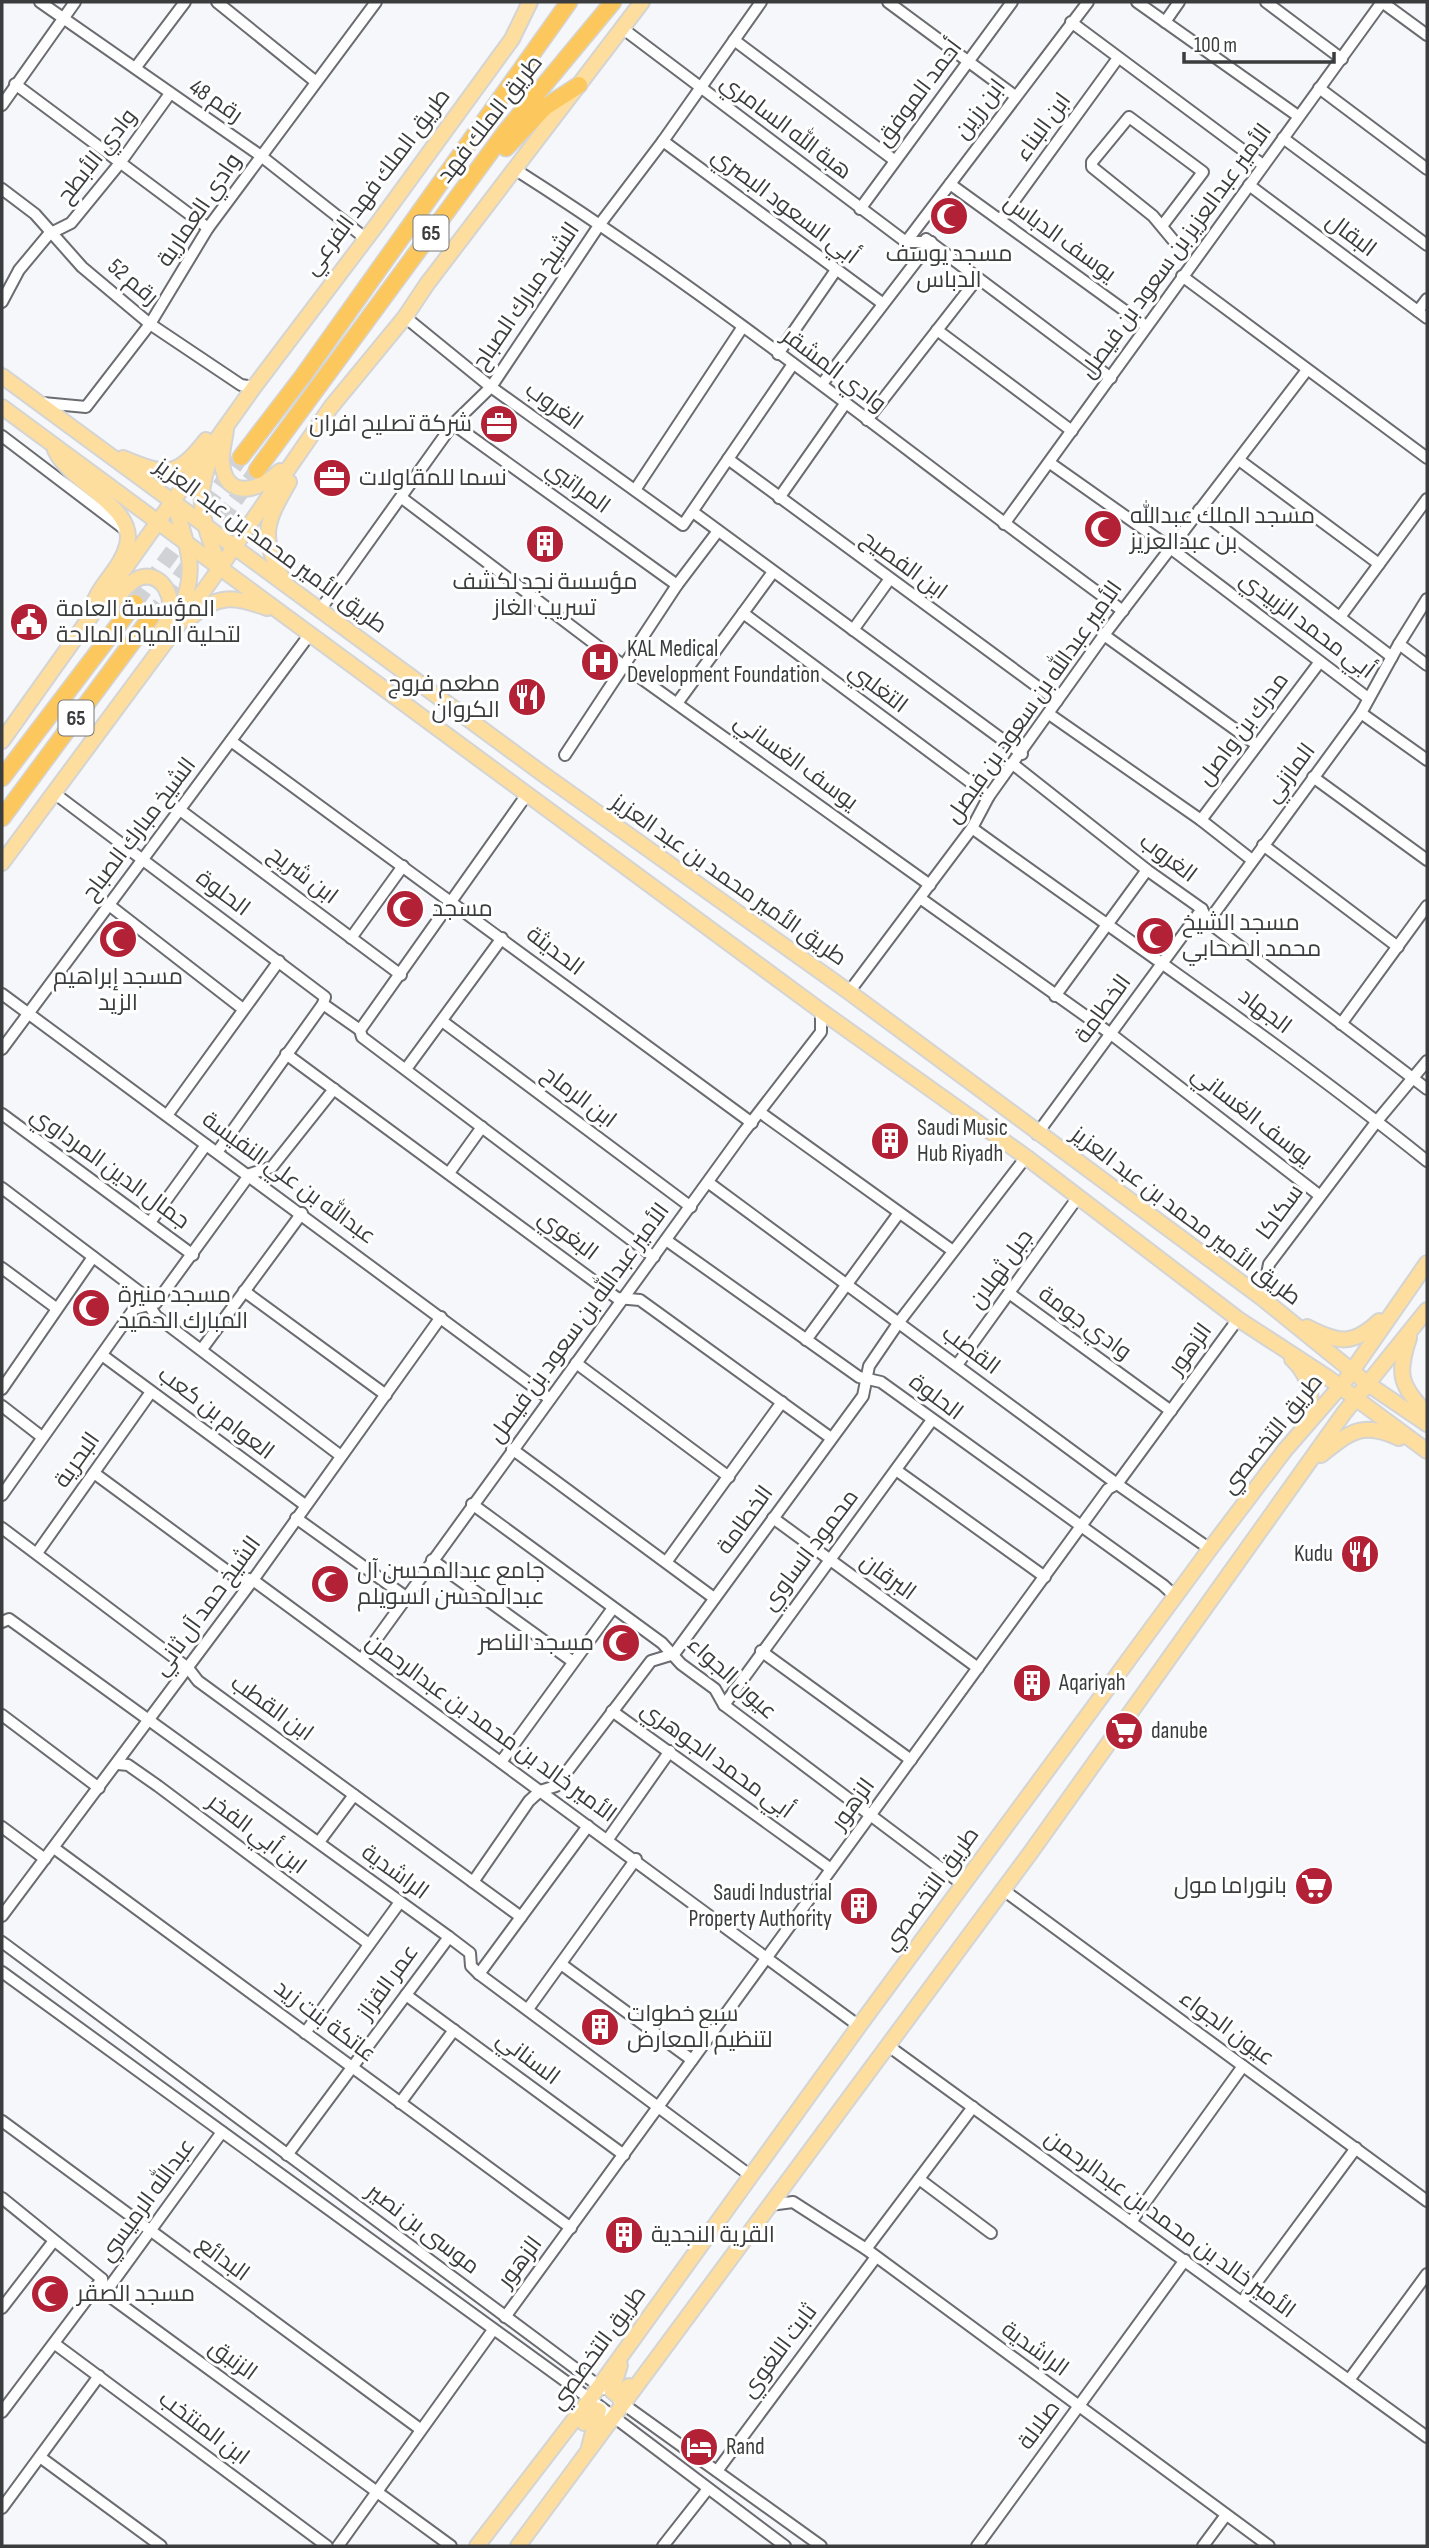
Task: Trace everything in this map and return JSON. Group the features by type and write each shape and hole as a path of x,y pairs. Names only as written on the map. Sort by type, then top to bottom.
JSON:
{"highway":[{"name":"طريق الملك فهد","path":"241,457 303,376 569,2"},
{"name":"طريق الملك فهد","path":"257,470 506,131 613,2"},
{"path":"472,177 502,153 545,107 579,85"},
{"name":"65","path":"2,778 135,603"},
{"name":"65","path":"2,818 150,617"}],"main road":[{"name":"طريق الملك فهد الفرعي","path":"254,387 512,39 530,2"},
{"path":"2,863 220,567 331,407 405,317 430,280 642,2"},
{"name":"طريق الأمير محمد بن عبد العزيز","path":"2,376 43,403 543,775 849,992 1282,1313 1368,1384 1427,1424"},
{"path":"2,741 254,387"},
{"path":"102,449 149,468 172,471 182,468 254,387"},
{"name":"طريق الأمير محمد بن عبد العزيز","path":"2,407 821,1011 1026,1157 1238,1319 1357,1398 1427,1453"},
{"path":"227,425 222,454 224,471 236,487 248,490 262,487 279,473 306,430 331,407"},
{"path":"285,583 266,537 268,525 274,507 331,407"},
{"path":"220,567 202,523 201,496 211,457 227,425"},
{"path":"53,444 62,464 70,473 117,509 127,531 128,543 94,597 90,621"},
{"path":"125,694 188,594 192,566 174,503"},
{"path":"53,671 75,652 128,586 142,577 157,579 170,596 169,619 125,694"},
{"path":"125,694 201,608 225,597 250,602 286,616"},
{"name":"طريق التخصصي","path":"477,2546 600,2387 962,1884 1285,1450 1340,1387 1427,1263"},
{"path":"1282,1313 1322,1335 1344,1340 1366,1334 1403,1298"},
{"name":"طريق التخصصي","path":"518,2546 1002,1889 1331,1432 1427,1310"},
{"path":"1278,1346 1292,1348 1316,1359 1321,1355 1298,1328"},
{"path":"1412,1330 1400,1371 1408,1392 1427,1414"},
{"path":"1278,1346 1303,1372 1311,1396 1310,1410 1285,1450"},
{"path":"1317,1414 1338,1395 1342,1396 1331,1432"},
{"path":"1309,1464 1342,1438 1372,1428 1427,1453"},
{"path":"623,2354 612,2391 614,2394 618,2396 647,2370"},
{"path":"561,2437 585,2422 597,2409 599,2413 592,2427 588,2451"}],"street":[{"name":"رقم 48","path":"40,2 136,67 169,95 261,156 360,234 364,242"},
{"path":"2,105 75,2"},
{"path":"136,67 185,2"},
{"path":"217,2 316,82"},
{"name":"وادي العمارية","path":"43,403 86,407 150,324 208,228 376,2"},
{"name":"الشيخ مبارك الصباح","path":"320,610 453,424 491,387 600,224 663,141 761,2"},
{"path":"888,2 1015,96"},
{"name":"أحمد الموفق","path":"860,209 1012,2"},
{"name":"ابن رزين","path":"906,242 1088,2"},
{"path":"1137,2 1298,116"},
{"path":"1165,22 1179,2"},
{"path":"1266,2 1342,59"},
{"path":"1382,2 1427,35"},
{"name":"الأمير عبدالعزيز بن سعود بن فيصل","path":"1004,524 1382,2"},
{"path":"1071,22 1263,165"},
{"name":"هبة الله السامري","path":"622,28 906,242"},
{"path":"734,40 894,160"},
{"name":"ابن البناء","path":"1000,219 1118,58"},
{"path":"15,84 208,228"},
{"path":"1319,88 1427,169"},
{"name":"وادي الأبطح","path":"2,302 19,270 49,234 71,223 105,178 120,163 169,95"},
{"path":"1162,226 1203,172 1129,117 1092,162 1092,167 1162,226 1173,240"},
{"path":"1283,138 1427,246"},
{"name":"أبي السعود البصري","path":"663,141 882,303"},
{"name":"وادي المشقر","path":"516,170 600,224 822,384 1004,524 1123,611"},
{"name":"يوسف الدباس","path":"950,184 1146,326"},
{"name":"البقال","path":"1249,185 1422,315"},
{"name":"رقم 52","path":"2,189 35,214 49,234 82,267 150,324 241,385 254,387"},
{"path":"915,231 1111,378"},
{"path":"906,242 931,242"},
{"path":"822,384 931,242"},
{"path":"778,354 836,270"},
{"path":"1182,276 1427,458"},
{"path":"867,420 977,279"},
{"path":"1422,315 1427,299"},
{"name":"الغروب","path":"405,317 491,387 683,525 692,512"},
{"path":"635,490 742,328"},
{"path":"937,330 1073,431"},
{"path":"793,363 692,512 1022,754"},
{"name":"الأمير عبدالله بن سعود بن فيصل","path":"849,992 972,828 989,796 1022,754 1104,635 1307,370"},
{"path":"779,498 845,404"},
{"name":"المراتبي","path":"453,424 677,585"},
{"path":"2,436 127,531"},
{"name":"ابن الفصيح","path":"728,459 1057,701"},
{"path":"1239,460 1379,564"},
{"name":"أبي محمد الزبيدي","path":"1050,463 1169,547 1368,698"},
{"name":"يوسف الغساني","path":"402,498 624,666 678,702 930,885"},
{"path":"1340,617 1427,499"},
{"path":"1199,510 1392,657"},
{"path":"565,755 677,585 718,531"},
{"path":"678,702 773,572"},
{"path":"853,630 889,580"},
{"name":"المازني","path":"1208,922 1361,713 1401,639 1427,599"},
{"name":"التغلبي","path":"743,613 989,796"},
{"name":"الشيخ مبارك الصباح","path":"2,1049 310,634"},
{"path":"1104,635 1257,745"},
{"path":"1401,639 1427,665"},
{"name":"مدرك بن واصل","path":"1201,820 1319,663"},
{"path":"1361,713 1427,760"},
{"path":"1049,714 1201,820 1252,860"},
{"name":"الحديثة","path":"232,741 752,1123"},
{"name":"الغروب","path":"1014,765 1147,870 1202,909 1208,922 1427,1089"},
{"path":"1313,777 1427,860"},
{"name":"الحلوة","path":"54,793 279,961 325,997 323,1004 361,1034 654,1257"},
{"path":"361,1034 528,793"},
{"name":"ابن شريح","path":"180,810 401,975"},
{"name":"الجهاد","path":"972,828 1105,925 1164,962 1427,1161"},
{"path":"1263,845 1398,947"},
{"path":"351,938 403,866"},
{"path":"1055,996 1147,870"},
{"name":"يوسف الغساني","path":"920,898 1111,1034 1319,1195"},
{"path":"109,905 243,1009"},
{"path":"1341,1024 1427,906"},
{"name":"الخطامة","path":"1037,1133 1202,909"},
{"path":"406,1069 502,938"},
{"path":"168,1114 279,961"},
{"name":"عبدالله بن علي النفيسة","path":"2,994 168,1114 206,1145 250,1174 550,1399"},
{"path":"218,1151 323,1004"},
{"name":"الأمير عبدالله بن سعود بن فيصل","path":"362,1659 512,1449 821,1032 821,1011"},
{"name":"ابن الرماح","path":"442,1021 691,1207"},
{"name":"البغوي","path":"286,1054 617,1298 640,1300 831,1438"},
{"name":"سكاكا","path":"1262,1298 1269,1264 1319,1195 1427,1061"},
{"path":"2,1495 134,1309 156,1303 250,1174 272,1167 334,1089"},
{"path":"761,1113 953,1251"},
{"name":"جمال الدين المرداوي","path":"2,1114 151,1221 193,1255"},
{"path":"449,1173 482,1127"},
{"path":"151,1221 206,1145"},
{"name":"الخطامة","path":"473,1882 529,1801 540,1791 556,1786 651,1661 674,1654 863,1396 869,1366 899,1322 1026,1157"},
{"name":"القصب","path":"709,1183 1117,1484 1210,1549"},
{"path":"2,1188 141,1293 156,1316 341,1456"},
{"name":"جبل ثهلان","path":"957,1365 1078,1197"},
{"path":"202,1349 302,1213"},
{"path":"806,1340 899,1213"},
{"name":"الحلوة","path":"666,1240 859,1377 881,1382 1163,1585 1175,1597"},
{"path":"2,1388 93,1257"},
{"path":"2,1268 56,1308"},
{"path":"244,1291 386,1395"},
{"name":"وادي جومة","path":"1009,1293 1171,1411"},
{"name":"الشيخ حمد آل ثاني","path":"2,1916 253,1580 441,1317"},
{"name":"الزهور","path":"505,2317 1108,1489 1117,1484 1238,1319"},
{"name":"العوام بن كعب","path":"102,1355 305,1506"},
{"path":"576,1363 729,1476"},
{"name":"البحرية","path":"37,1553 151,1392"},
{"path":"667,1561 782,1402"},
{"path":"2,1406 42,1437"},
{"name":"محمود الساوي","path":"724,1704 932,1420"},
{"path":"512,1449 715,1598"},
{"path":"896,1470 1045,1577"},
{"name":"الأمير خالد بن محمد بن عبدالرحمن","path":"94,1473 234,1576 253,1580 636,1859 859,2026"},
{"name":"عيون الجواء","path":"472,1504 674,1654 681,1664 715,1689 724,1704 962,1884"},
{"path":"296,1518 406,1597"},
{"name":"البرقان","path":"773,1518 978,1668"},
{"name":"ابن القطب","path":"2,1528 188,1668 198,1681 521,1917"},
{"path":"432,1560 572,1661"},
{"path":"500,1762 613,1608"},
{"name":"الراشدية","path":"2,1622 9,1619 449,1937 470,1953 471,1966 480,1974 751,2176"},
{"path":"761,1651 911,1760"},
{"name":"أبي محمد الجوهري","path":"612,1711 831,1869"},
{"path":"2,1715 99,1788"},
{"path":"608,1839 670,1751"},
{"name":"ابن أبي الفخر","path":"118,1763 128,1765 148,1779 369,1944"},
{"path":"319,1842 354,1795"},
{"path":"480,1974 588,1826"},
{"path":"2,1827 45,1859"},
{"name":"عاتكة بنت زيد","path":"54,1847 572,2228"},
{"path":"528,2009 636,1859"},
{"name":"عيون الجواء","path":"1002,1889 1427,2201"},
{"path":"305,2033 400,1902"},
{"name":"عمر القزاز","path":"287,2155 449,1937"},
{"name":"موسى بن نصير","path":"2,1942 600,2387 618,2410 640,2416 821,2546"},
{"path":"561,1964 692,2060"},
{"path":"2,1972 590,2399 618,2410 634,2431"},
{"path":"57,2011 68,1993"},
{"name":"السناني","path":"406,1995 624,2155"},
{"path":"400,2103 454,2030"},
{"name":"الأمير خالد بن محمد بن عبدالرحمن","path":"887,2045 1427,2437"},
{"path":"1131,2222 1243,2066"},
{"path":"866,2249 973,2107"},
{"name":"البدائع","path":"2,2122 420,2429"},
{"name":"عبدالله الرميسي","path":"105,2293 222,2132"},
{"path":"1242,2302 1356,2148"},
{"path":"919,2179 991,2233"},
{"path":"2,2198 102,2279 105,2293"},
{"name":"الراشدية","path":"770,2205 793,2202 866,2249 1269,2546"},
{"path":"2,2308 53,2242"},
{"name":"ثابت اللغوي","path":"717,2471 876,2257"},
{"name":"صلالة","path":"976,2546 1185,2260"},
{"path":"1349,2380 1427,2274"},
{"path":"2,2412 102,2279"},
{"path":"2,2286 12,2294"},
{"name":"الزنبق","path":"105,2293 451,2546"},
{"path":"338,2546 493,2330"},
{"name":"ابن المنتخب","path":"55,2344 327,2546"},
{"path":"572,2386 583,2390 586,2388 587,2382 582,2374"},
{"path":"2,2508 99,2375"},
{"path":"640,2416 629,2412 624,2414 624,2422 707,2490 785,2546"},
{"path":"40,2458 161,2546"},
{"path":"663,2546 707,2490"},
{"path":"1203,2546 1226,2515"}],"tunnel":[{"path":"135,603 241,457"},
{"path":"151,617 257,470"}],"place":[{"name":"مسجد يوسف الدباس","path":"949,216"},
{"name":"شركة تصليح افران","path":"499,424"},
{"name":"نسما للمقاولات","path":"332,478"},
{"name":"مسجد الملك عبدالله بن عبدالعزيز","path":"1103,529"},
{"name":"مؤسسة نجد لكشف تسريب الغاز","path":"545,544"},
{"name":"المؤسسة العامة لتحلية المياه المالحة","path":"29,622"},
{"name":"KAL Medical Development Foundation","path":"600,662"},
{"name":"مطعم فروج الكروان","path":"527,697"},
{"name":"مسجد","path":"405,909"},
{"name":"مسجد الشيخ محمد الصحابي","path":"1155,936"},
{"name":"مسجد إبراهيم الزيد","path":"118,939"},
{"name":"Saudi Music Hub Riyadh","path":"890,1141"},
{"name":"مسجد منيرة المبارك الحميد","path":"91,1308"},
{"name":"Kudu","path":"1360,1554"},
{"name":"جامع عبدالمحسن آل عبدالمحسن السويلم","path":"330,1584"},
{"name":"مسجد الناصر","path":"621,1643"},
{"name":"Aqariyah","path":"1032,1683"},
{"name":"danube","path":"1124,1731"},
{"name":"بانوراما مول","path":"1314,1886"},
{"name":"Saudi Industrial Property Authority","path":"859,1906"},
{"name":"سبع خطوات لتنظيم المعارض","path":"600,2027"},
{"name":"القرية النجدية","path":"624,2235"},
{"name":"مسجد الصقر","path":"50,2294"},
{"name":"Rand","path":"699,2447"}]}
